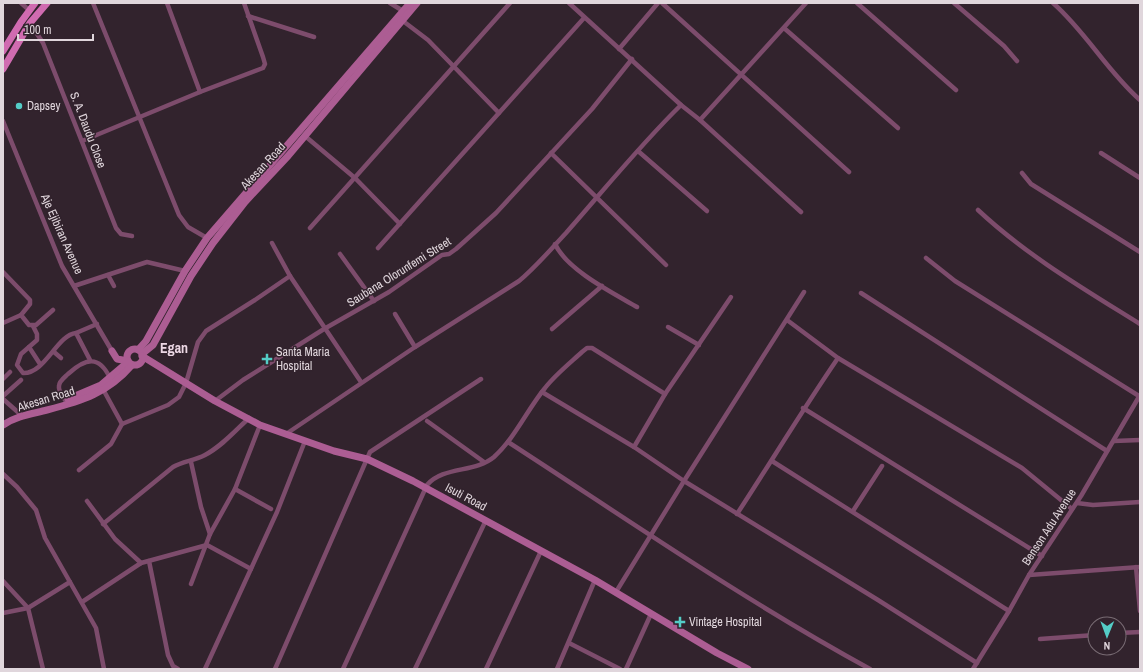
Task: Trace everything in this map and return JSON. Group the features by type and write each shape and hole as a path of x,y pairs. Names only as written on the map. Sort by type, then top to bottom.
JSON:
{"main road":[{"path":"3,51 35,3"},
{"path":"3,69 30,23 47,3"}],"street":[{"path":"21,3 29,10"},
{"path":"93,3 179,215 188,227 207,238"},
{"path":"167,3 200,92"},
{"path":"82,141 200,92 264,68 265,64 244,3"},
{"path":"390,3 403,11"},
{"name":"Akesan Road","path":"141,355 146,341 184,271 207,238 410,3"},
{"name":"Akesan Road","path":"141,355 153,345 191,276 213,243 245,202 305,136 417,3"},
{"path":"310,228 510,3"},
{"path":"619,48 658,3"},
{"path":"662,3 849,172"},
{"path":"700,120 806,3"},
{"path":"857,3 956,90"},
{"path":"954,3 1004,46 1017,61"},
{"path":"1053,3 1067,16 1125,86 1140,100"},
{"path":"571,4 584,18 632,59 681,105 700,120 801,212"},
{"path":"248,16 314,37"},
{"path":"378,248 584,18"},
{"path":"403,21 428,40 454,65 499,113"},
{"name":"S. A. Daudu Close","path":"30,23 43,43 118,232 132,236"},
{"path":"784,28 898,128"},
{"name":"Saubana Olorunfemi Street","path":"215,401 243,380 324,329 374,301 442,255 449,254 483,227 592,108 632,59"},
{"path":"286,434 361,382 519,281 555,244 647,140 681,105"},
{"name":"Aje Ejibiran Avenue","path":"3,121 54,247 74,286 112,351"},
{"path":"305,136 355,178 400,224"},
{"path":"638,151 707,211"},
{"path":"551,153 666,266"},
{"path":"1101,153 1140,178"},
{"path":"1022,173 1031,184 1140,252"},
{"path":"978,210 1001,231 1085,290 1140,324"},
{"path":"272,243 290,276 324,329 361,382"},
{"path":"555,244 563,256 595,283 637,308"},
{"path":"340,254 374,301"},
{"path":"926,258 955,281 1140,395"},
{"path":"74,286 150,262 184,271"},
{"path":"3,272 30,300 30,304 21,315 3,324"},
{"path":"108,275 114,286"},
{"path":"79,470 111,444 122,424 168,405 179,397 186,383 198,342 206,331 290,276"},
{"path":"552,330 602,286"},
{"path":"616,592 684,481 804,292"},
{"path":"860,293 1107,451"},
{"path":"634,447 665,394 731,297"},
{"path":"33,326 53,310"},
{"path":"395,314 415,347"},
{"path":"21,315 29,325 33,326 37,337 22,354 18,361 17,365 19,370 23,373 29,372 40,364 54,352 65,337 97,324"},
{"path":"787,320 838,358 1022,468 1072,509"},
{"path":"668,327 699,345"},
{"path":"76,333 90,360 105,368 110,378"},
{"path":"146,341 153,345"},
{"path":"29,347 40,364"},
{"path":"343,669 425,488 436,477 493,458 508,442 542,392 582,352 587,348 592,348 665,394"},
{"path":"112,351 117,360 129,361 137,365 141,355 132,350 129,361"},
{"path":"54,352 61,358"},
{"name":"Isuti Road","path":"141,355 215,401 260,425 334,451 367,459 425,488 595,580 651,614 748,669"},
{"path":"737,514 772,461 803,408 838,358"},
{"path":"65,400 58,389 59,383 74,369 90,360"},
{"name":"Akesan Road","path":"3,425 28,414 80,400 104,391 123,371 129,361"},
{"name":"Akesan Road","path":"3,421 65,400 101,385 123,371"},
{"path":"3,379 10,372"},
{"path":"275,669 360,479 367,459 374,449 481,379"},
{"path":"3,396 21,380"},
{"path":"104,391 122,424"},
{"path":"542,392 634,447 684,481 977,662"},
{"name":"Benson Adu Avenue","path":"973,669 1009,611 1029,575 1077,503 1140,395"},
{"path":"3,399 20,414"},
{"path":"803,408 1042,556"},
{"path":"103,524 173,467 191,462 217,447 249,418"},
{"path":"427,420 484,462"},
{"path":"191,584 210,534 235,489 260,425"},
{"path":"1114,441 1140,440"},
{"path":"205,669 277,512 305,441"},
{"path":"508,442 810,635 870,669"},
{"path":"772,461 1009,611"},
{"path":"191,462 201,507 210,534"},
{"path":"853,511 882,466"},
{"path":"3,474 34,508 45,538 96,628 104,669"},
{"path":"235,489 272,509"},
{"path":"87,501 119,544 141,563"},
{"path":"1077,503 1093,505 1140,502"},
{"path":"415,669 486,520"},
{"path":"82,602 141,563 207,545 251,569"},
{"path":"486,669 541,551"},
{"path":"149,561 168,655 173,666 178,669"},
{"path":"1029,575 1138,567 1140,611"},
{"path":"557,669 595,580"},
{"path":"3,581 28,608 43,669"},
{"path":"3,613 28,608 70,582"},
{"path":"626,669 651,614"},
{"path":"1127,633 1140,632"},
{"path":"1040,639 1087,636"},
{"path":"569,643 620,669"}],"place":[{"name":"Dapsey","path":"19,106"},
{"name":"Santa Maria Hospital","path":"267,359"},
{"name":"Vintage Hospital","path":"680,622"}],"district":[{"name":"Egan","path":"174,348"}]}
